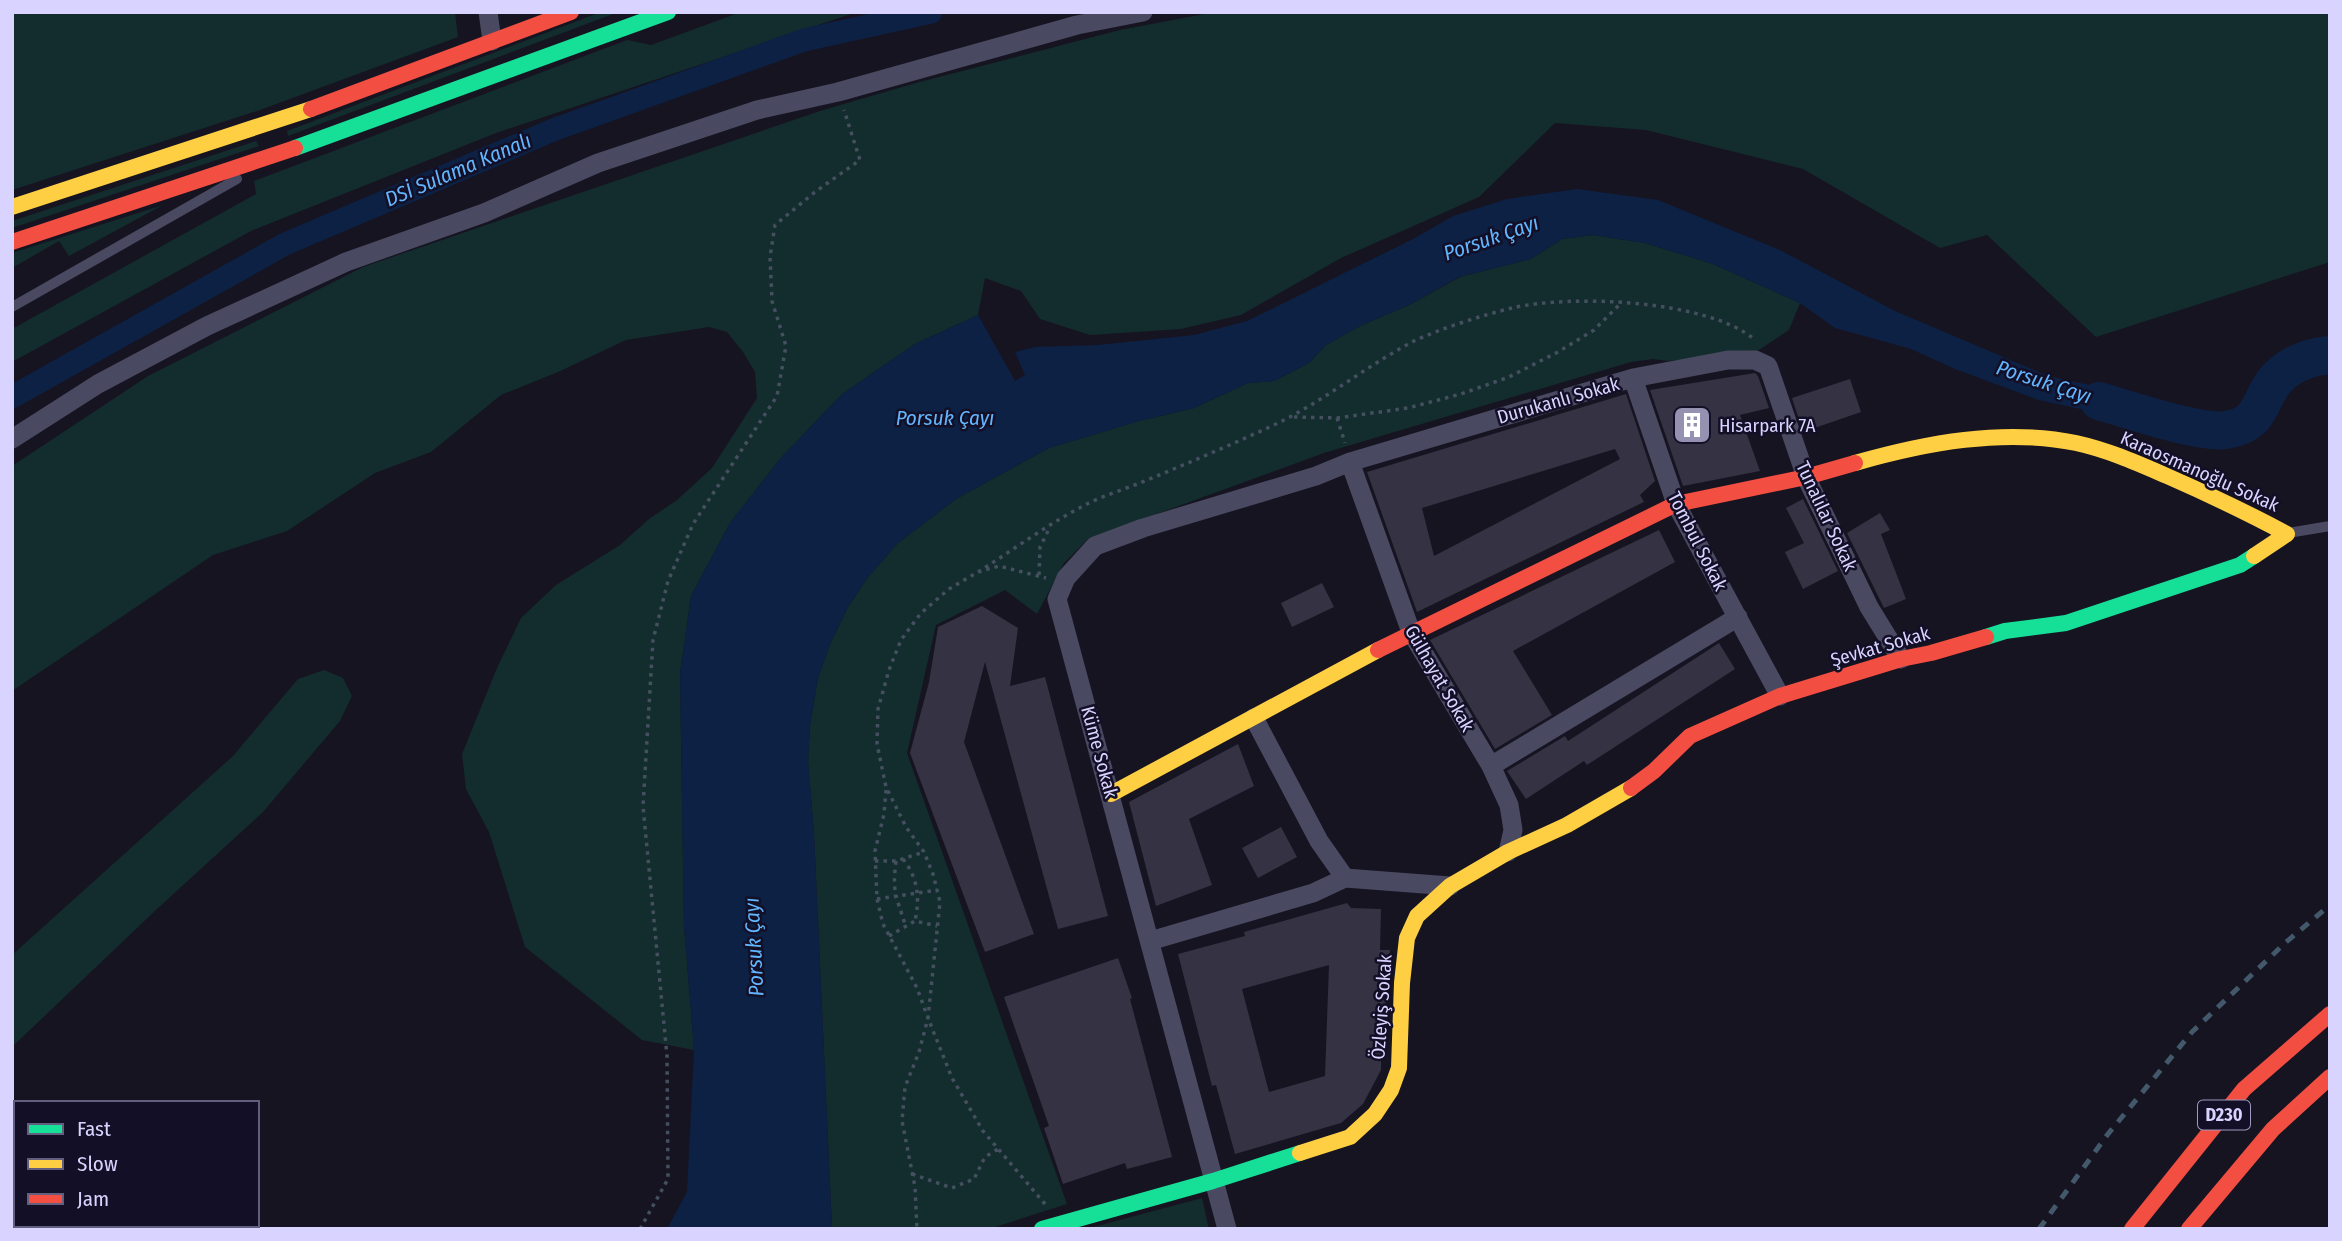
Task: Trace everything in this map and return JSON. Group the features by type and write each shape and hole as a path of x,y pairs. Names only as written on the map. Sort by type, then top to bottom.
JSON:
{"main road":[{"path":"12,207 272,123 571,12"},
{"path":"12,242 283,152 668,12"},
{"name":"Karaosmanoğlu Sokak","path":"1111,794 1411,632 1676,504 1806,477 1944,442 2018,437 2076,443 2126,458 2237,507 2287,534"},
{"name":"Şevkat Sokak","path":"1508,852 1567,825 1623,794 1654,771 1690,736 1780,696 2005,631 2066,623 2240,565 2287,534"},
{"name":"Özleyiş Sokak","path":"1042,1229 1213,1181 1350,1137 1375,1114 1391,1090 1399,1068 1402,983 1407,938 1417,916 1450,886 1508,852"},
{"name":"D230","path":"2132,1229 2244,1089 2330,1014"},
{"name":"D230","path":"2189,1229 2273,1129 2330,1077"}],"street":[{"path":"488,12 492,41"},
{"path":"12,439 98,384 208,326 346,262 484,213 598,163 757,110 838,92 1077,25 1143,12"},
{"path":"272,123 283,152"},
{"name":"Durukanlı Sokak","path":"1350,462 1633,378 1728,360 1755,360 1768,366"},
{"name":"Tunalılar Sokak","path":"1768,366 1806,477 1869,607 1901,659"},
{"name":"Tombul Sokak","path":"1633,378 1676,504 1780,696"},
{"path":"1057,600 1066,578 1096,546 1143,527 1316,476 1350,462"},
{"name":"Gülhayat Sokak","path":"1350,462 1411,632 1491,766 1509,805 1513,830 1508,852"},
{"name":"Küme Sokak","path":"1057,600 1227,1229"},
{"path":"1491,766 1738,617"},
{"path":"1254,718 1319,841 1345,878"},
{"path":"1150,941 1312,893 1345,878 1450,886"}],"lane":[{"path":"12,307 283,152"},
{"path":"2287,534 2330,526"}],"path":[{"path":"640,1229 668,1179 667,1056 643,806 653,640 668,581 694,524 777,396 786,346 772,301 770,257 775,225 860,160 838,92"},
{"path":"1292,417 1337,418 1408,408 1461,394 1508,377 1594,330 1623,302"},
{"path":"917,1229 915,1187 902,1121 905,1087 919,1052 928,1018 940,902 924,852 906,827 886,787 877,744 878,709 897,650 921,613 949,589 1086,504 1292,417 1413,342 1472,320 1514,307 1623,302 1712,317 1742,329 1756,341"},
{"path":"1337,418 1350,462"},
{"path":"1039,576 1040,547 1049,527"},
{"path":"978,572 999,566 1049,579 1057,600"},
{"path":"886,787 875,861 877,900 883,924 917,988 952,1078 983,1131 1059,1223"},
{"path":"875,861 896,861 924,852"},
{"path":"903,859 909,867 918,892 915,921"},
{"path":"896,861 893,885 905,925"},
{"path":"877,900 937,890"},
{"path":"889,936 915,921 937,926"},
{"path":"912,1174 952,1188 974,1180 985,1157 998,1149"}],"green space":[{"path":"12,12 455,12 458,37 260,110 12,190"},
{"path":"601,12 613,14 288,136 287,131"},
{"path":"741,12 857,12 496,133 251,231 12,362 12,329 256,194 254,181 627,40 651,45"},
{"path":"1215,12 2330,12 2330,262 2096,337 1987,235 1940,248 1803,169 1646,130 1555,123 1479,197 1341,258 1241,315 1181,329 1090,335 1040,319 1021,291 985,278 978,315 915,344 842,394 780,459 730,523 691,596 680,673 684,925 694,1050 642,1040 525,947 489,832 466,789 462,754 497,668 521,618 556,585 620,545 712,468 757,398 755,372 727,332 709,327 626,340 501,395 431,452 375,473 287,531 213,555 12,691 12,466 148,376 363,267 823,110 1120,30"},
{"path":"256,141 259,146 12,228 12,221"},
{"path":"163,205 69,256 59,241 12,268 12,253"},
{"path":"1593,235 1645,243 1713,264 1800,303 1789,330 1756,352 1631,362 1324,453 1088,539 1064,563 1037,614 1005,590 936,625 907,753 1067,1204 989,1229 832,1229 814,834 808,762 810,725 818,678 830,644 848,607 868,577 898,543 956,499 1049,448 1194,408 1248,383 1274,381 1309,363 1326,345 1460,277 1531,259 1562,239"},
{"path":"324,670 343,678 352,696 340,721 263,812 12,1047 12,955 233,756 298,679"},
{"path":"1202,1198 1209,1229 1086,1229"}],"water":[{"name":"Porsuk Çayı","path":"1577,189 1658,200 1780,250 1895,311 2048,376 2172,403 2173,414 2113,416 2039,400 1955,369 1911,349 1835,328 1800,303 1713,264 1645,243 1593,235 1562,239 1531,259 1459,277 1411,304 1360,326 1326,345 1309,363 1274,381 1248,383 1194,408 1049,448 956,499 898,543 868,577 848,607 830,644 818,678 810,725 808,762 814,834 832,1229 667,1229 687,1192 694,1050 684,925 680,673 691,596 730,523 780,459 842,394 915,344 978,315 1015,381 1025,375 1015,352 1035,347 1098,345 1194,335 1247,321 1413,239 1453,216 1507,199"}],"building":[{"name":"Hisarpark 7A","path":"1755,373 1769,408 1740,415 1760,471 1683,486 1650,390"},
{"path":"1850,379 1861,412 1803,432 1792,398"},
{"path":"1626,394 1655,481 1640,495 1644,502 1417,612 1367,472","holes":["1615,449 1620,459 1434,556 1422,508"]},
{"path":"1803,499 1838,571 1803,589 1785,552 1804,543 1786,508"},
{"path":"1880,513 1890,530 1881,534 1906,599 1884,608 1847,533"},
{"path":"1659,530 1675,562 1513,651 1552,715 1495,749 1430,640"},
{"path":"1322,583 1334,607 1292,627 1281,603"},
{"path":"982,606 1018,628 1010,686 1045,677 1108,916 1058,929 985,662 964,742 1034,934 985,952 910,753 929,682 938,627"},
{"path":"1719,643 1735,669 1587,765 1584,761 1526,799 1507,771 1565,736 1568,741"},
{"path":"1238,744 1254,786 1189,819 1212,885 1156,906 1129,802"},
{"path":"1281,827 1297,857 1258,878 1242,848"},
{"path":"1347,903 1351,908 1381,909 1380,950 1390,950 1385,1012 1381,1012 1381,1070 1363,1104 1341,1123 1235,1154 1216,1085 1212,1086 1178,954 1245,936 1244,932","holes":["1329,965 1325,1076 1269,1092 1242,989"]},
{"path":"1118,958 1132,998 1130,999 1172,1157 1127,1169 1125,1163 1063,1184 1044,1128 1049,1126 1004,997"}],"waterway":[{"name":"DSİ Sulama Kanalı","path":"12,397 285,244 553,130 804,40 931,12"},
{"name":"Porsuk Çayı","path":"2099,401 2181,425 2226,430 2246,424 2252,419 2273,383 2285,371 2306,360 2330,355"}],"railway":[{"path":"2039,1229 2108,1134 2192,1032 2285,943 2330,905"}],"traffic: fast":[{"path":"295,148 668,12"},
{"path":"1986,637 2005,631 2066,623 2240,565 2254,556"},
{"path":"1042,1229 1213,1181 1300,1153"}],"traffic: slow":[{"path":"12,207 311,109"},
{"path":"1855,463 1909,449 1992,437 2076,443 2111,453 2156,471 2287,534 2254,556"},
{"path":"1111,794 1378,650"},
{"path":"1300,1153 1350,1137 1375,1114 1391,1090 1399,1068 1402,983 1407,938 1417,916 1450,886 1508,852 1567,825 1631,788"}],"traffic: jam":[{"path":"311,109 571,12"},
{"path":"12,242 295,148"},
{"path":"1378,650 1676,504 1806,477 1855,463"},
{"path":"1631,788 1654,771 1690,736 1780,696 1901,659 1986,637"},
{"path":"2132,1229 2244,1089 2330,1014"},
{"path":"2189,1229 2273,1129 2330,1077"}],"place":[{"name":"Hisarpark 7A","path":"1692,425"}]}
